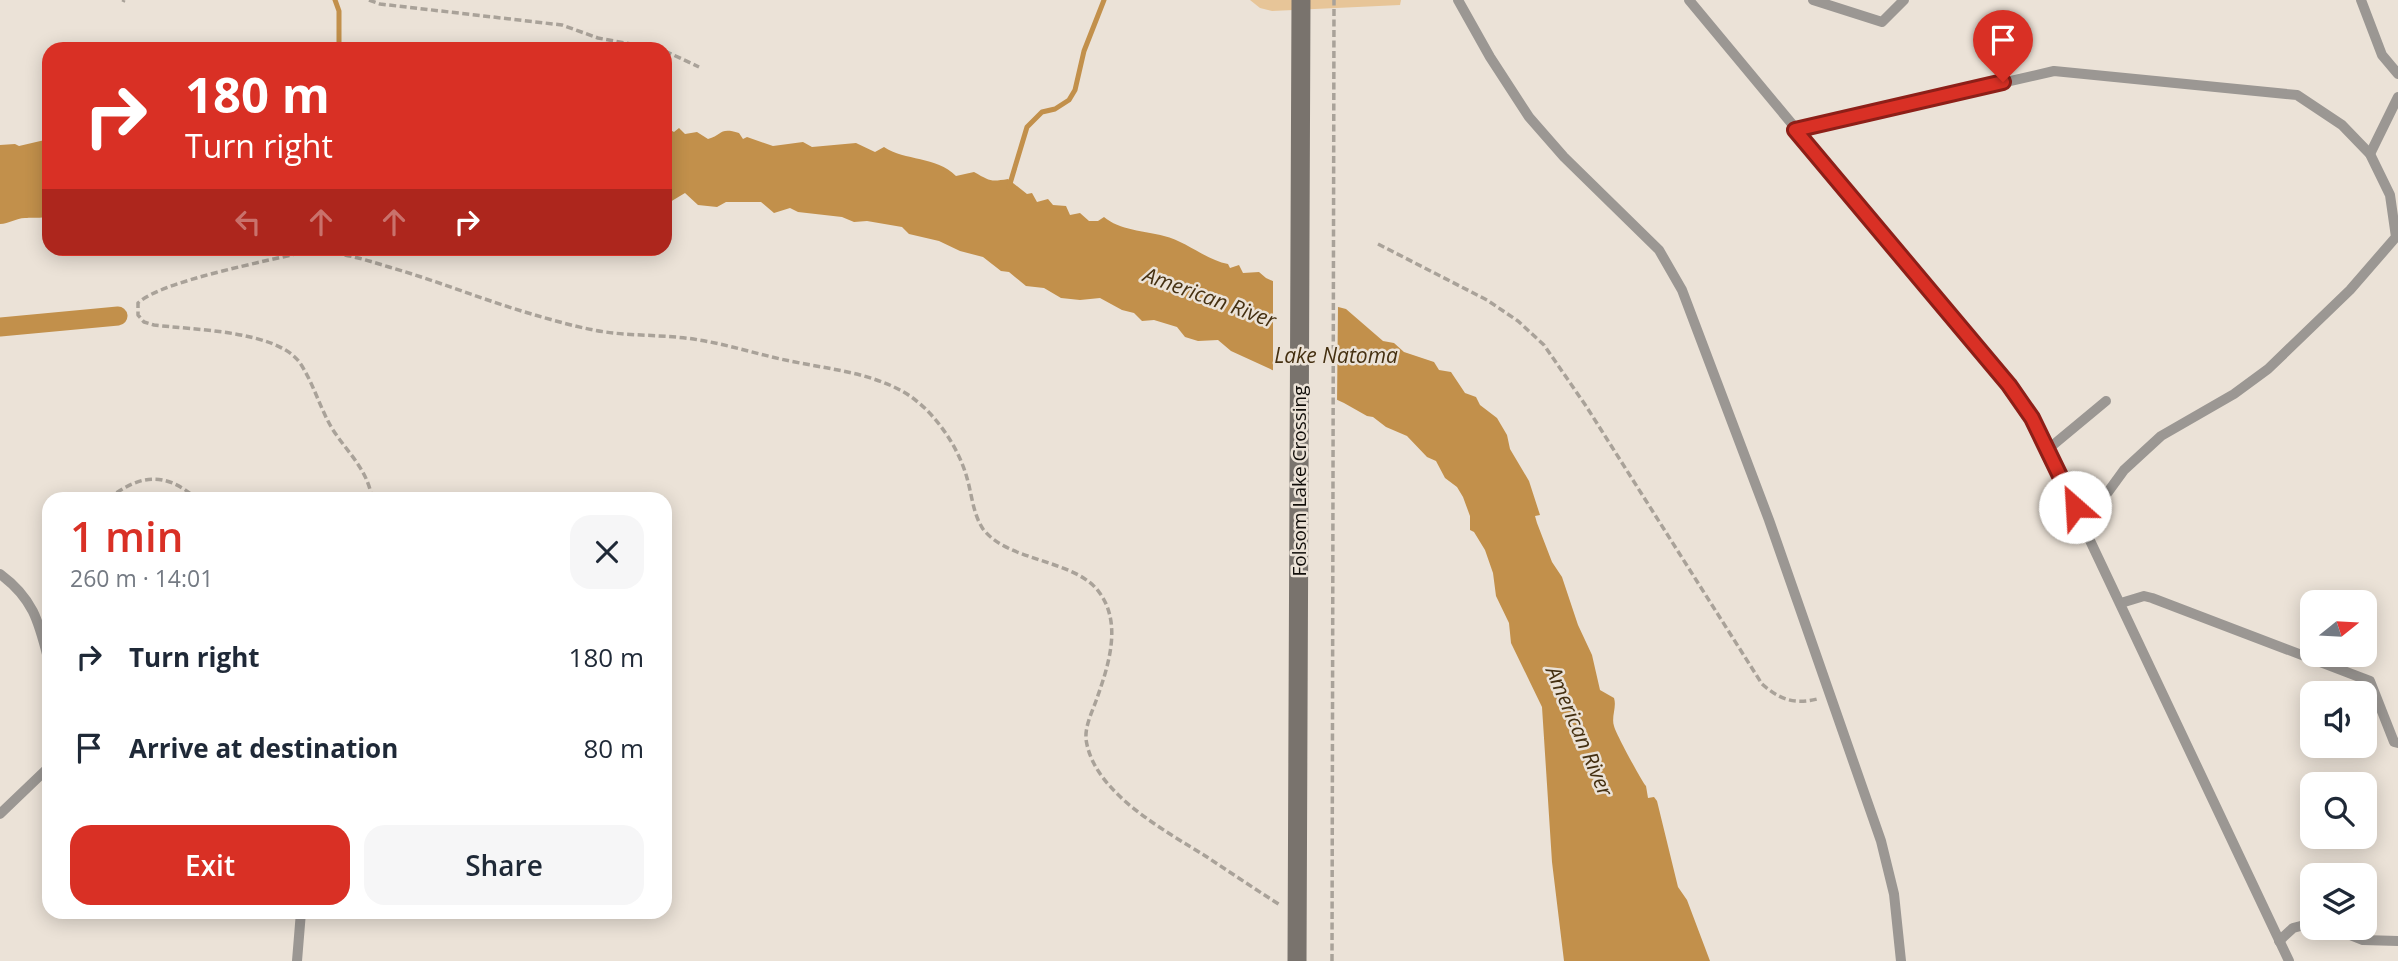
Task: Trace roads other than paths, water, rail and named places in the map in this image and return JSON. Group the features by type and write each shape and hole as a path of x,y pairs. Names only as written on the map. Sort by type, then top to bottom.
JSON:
{"main road":[{"name":"Folsom Lake Crossing","path":"1297,961 1301,0"}],"lane":[{"path":"1458,0 1490,57 1529,117 1564,157 1659,250 1682,290 1769,520 1881,841 1894,894 1901,961"},
{"path":"1689,0 2009,385 2032,418 2289,961"},
{"path":"1813,0 1882,22 1904,0"},
{"path":"2361,0 2382,55 2398,74"},
{"path":"1795,130 2054,71 2297,95 2342,125 2370,154 2394,199 2396,237 2350,290 2295,345 2234,394 2161,436 2124,470 2108,492 2075,507"},
{"path":"2370,154 2398,97"},
{"path":"2047,450 2105,401"},
{"path":"0,574 29,600 42,635"},
{"path":"2121,603 2144,596 2152,598 2370,681 2395,742 2398,743"},
{"path":"0,814 42,771"},
{"path":"297,961 300,919"},
{"path":"2279,941 2293,928 2300,926"},
{"path":"2377,940 2398,940"}],"water":[{"name":"Lake Natoma","path":"679,128 685,134 697,132 708,139 724,131 733,131 739,133 743,139 747,137 773,146 803,142 812,147 856,143 875,152 884,147 901,155 939,165 956,176 974,172 990,180 1008,179 1027,194 1032,193 1037,202 1048,199 1053,205 1066,206 1070,215 1080,213 1089,221 1098,221 1104,217 1125,227 1172,238 1212,259 1228,264 1230,268 1239,265 1243,273 1259,272 1266,278 1319,302 1346,309 1383,341 1394,343 1404,352 1434,362 1439,370 1451,372 1465,393 1476,397 1480,405 1497,418 1507,435 1510,449 1529,481 1540,515 1535,516 1537,523 1552,562 1562,577 1578,625 1592,655 1600,690 1614,698 1615,730 1646,786 1648,798 1654,797 1657,801 1678,887 1687,900 1710,961 1564,961 1552,862 1542,707 1511,643 1509,623 1496,596 1493,573 1485,550 1470,530 1470,516 1463,497 1457,487 1445,478 1436,461 1427,457 1407,436 1386,427 1373,417 1231,351 1218,340 1198,341 1185,337 1177,327 1154,320 1142,321 1134,313 1100,298 1061,298 1044,288 1026,286 1009,272 1001,271 983,257 960,251 939,241 909,234 902,227 867,221 854,222 842,217 798,212 790,208 774,213 761,202 726,202 717,207 698,205 685,193 672,201 672,131"},
{"path":"42,141 42,217 22,218 0,224 0,145 19,146"}],"waterway":[{"path":"335,0 339,11 339,42"},
{"path":"1009,187 1027,127 1042,112 1055,109 1069,100 1075,90 1084,51 1104,0"},
{"path":"0,327 118,316"}],"water label":[{"name":"American River","path":"1210,297"},
{"name":"American River","path":"1580,731"}]}
